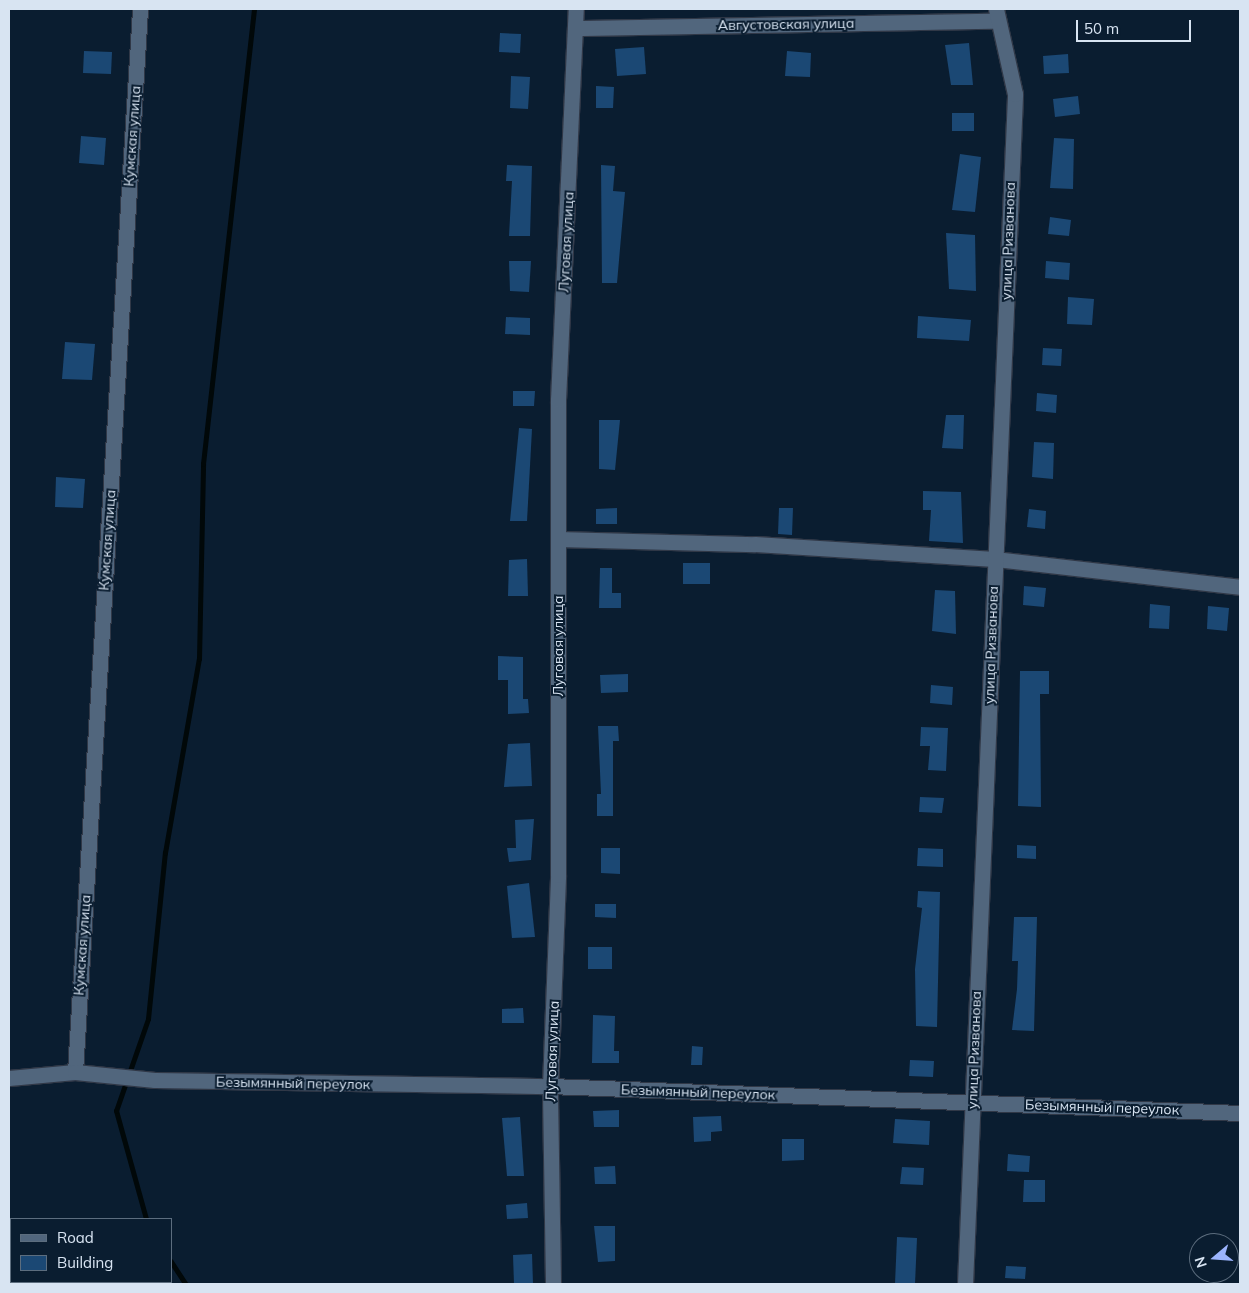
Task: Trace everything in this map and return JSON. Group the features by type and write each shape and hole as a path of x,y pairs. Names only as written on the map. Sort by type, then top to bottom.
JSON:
{"street":[{"name":"Кумская улица","path":"75,1072 140,9"},
{"name":"Луговая улица","path":"553,1284 550,1086 558,875 558,400 576,9"},
{"name":"Августовская улица","path":"576,28 996,15"},
{"name":"улица Ризванова","path":"965,1284 1014,94 996,15"},
{"path":"558,538 756,544 995,559 1240,587"},
{"name":"Безымянный переулок","path":"9,1078 75,1072 155,1080 550,1086 1240,1113"}],"building":[{"path":"500,33 521,34 520,53 499,52"},
{"path":"969,43 973,85 951,85 945,45"},
{"path":"644,47 646,74 617,76 615,49"},
{"path":"84,51 112,52 111,74 83,73"},
{"path":"787,51 811,53 810,77 785,76"},
{"path":"1068,54 1069,73 1044,74 1043,56"},
{"path":"511,76 530,77 528,109 510,108"},
{"path":"596,86 614,87 613,108 596,108"},
{"path":"1078,96 1080,114 1055,117 1053,99"},
{"path":"952,113 974,113 974,131 952,131"},
{"path":"81,136 106,138 104,165 79,163"},
{"path":"1054,138 1074,139 1073,189 1050,188"},
{"path":"960,154 981,157 975,212 952,210"},
{"path":"507,165 532,166 530,236 509,236 512,181 506,181"},
{"path":"601,165 615,166 613,191 625,192 617,283 602,283"},
{"path":"1050,217 1071,220 1069,236 1048,234"},
{"path":"946,233 975,235 976,291 949,289"},
{"path":"509,261 531,261 529,292 510,291"},
{"path":"1046,261 1070,263 1069,280 1045,278"},
{"path":"1068,297 1094,299 1092,325 1067,324"},
{"path":"918,316 971,320 969,341 917,338"},
{"path":"506,317 530,318 530,335 505,334"},
{"path":"65,342 95,344 92,380 62,379"},
{"path":"1043,348 1062,349 1061,366 1042,365"},
{"path":"513,391 535,391 534,406 513,406"},
{"path":"1037,393 1057,395 1056,413 1036,411"},
{"path":"946,415 964,415 963,449 942,448"},
{"path":"599,420 620,420 615,470 599,469"},
{"path":"519,428 532,429 527,521 510,521"},
{"path":"1034,442 1054,443 1053,479 1032,477"},
{"path":"56,477 85,479 83,508 55,507"},
{"path":"923,491 961,492 963,543 929,541 931,510 923,510"},
{"path":"617,508 617,524 596,524 596,509"},
{"path":"779,508 793,508 792,535 778,534"},
{"path":"1029,509 1046,511 1045,529 1027,527"},
{"path":"527,559 528,596 508,596 509,560"},
{"path":"683,563 710,563 710,584 683,584"},
{"path":"600,568 612,568 612,593 621,593 621,608 599,608"},
{"path":"1024,586 1046,588 1044,607 1023,605"},
{"path":"935,590 955,591 956,634 932,631"},
{"path":"1150,604 1170,606 1169,629 1149,628"},
{"path":"1208,606 1229,608 1227,631 1207,629"},
{"path":"498,656 523,657 523,699 528,699 529,713 508,714 508,680 498,680"},
{"path":"1020,671 1049,671 1049,694 1040,694 1041,807 1018,806"},
{"path":"628,674 628,692 601,693 600,675"},
{"path":"931,685 953,687 952,705 930,703"},
{"path":"598,726 618,726 619,741 613,741 613,816 597,816 597,794 601,794"},
{"path":"921,727 948,728 946,771 928,770 930,746 920,746"},
{"path":"530,743 532,786 504,787 508,744"},
{"path":"920,797 944,798 942,813 919,812"},
{"path":"534,819 531,860 509,862 507,848 516,848 515,820"},
{"path":"1017,845 1036,846 1036,859 1017,858"},
{"path":"601,848 620,848 620,874 601,873"},
{"path":"918,848 943,849 943,867 917,866"},
{"path":"529,883 535,937 512,938 507,886"},
{"path":"918,891 940,892 937,1027 916,1026 915,969 922,908 917,907"},
{"path":"595,904 616,904 616,918 595,917"},
{"path":"1014,917 1037,917 1034,1031 1012,1030 1018,961 1012,961"},
{"path":"588,947 612,947 612,969 588,969"},
{"path":"523,1008 524,1023 502,1023 502,1009"},
{"path":"593,1015 615,1016 614,1051 619,1051 619,1063 592,1063"},
{"path":"692,1046 703,1047 702,1065 691,1065"},
{"path":"910,1060 934,1061 933,1077 909,1076"},
{"path":"619,1110 619,1127 594,1127 593,1111"},
{"path":"721,1116 722,1131 711,1132 711,1141 694,1142 693,1117"},
{"path":"520,1117 524,1176 507,1176 502,1118"},
{"path":"895,1119 930,1121 929,1145 893,1143"},
{"path":"782,1139 804,1139 804,1160 782,1161"},
{"path":"1008,1154 1030,1156 1029,1172 1007,1171"},
{"path":"615,1166 616,1184 595,1184 594,1167"},
{"path":"902,1167 924,1168 923,1185 900,1184"},
{"path":"1024,1180 1045,1180 1045,1202 1023,1202"},
{"path":"527,1203 528,1218 507,1219 506,1205"},
{"path":"594,1226 615,1226 615,1261 598,1262"},
{"path":"897,1237 917,1238 915,1284 895,1284"},
{"path":"532,1254 533,1284 514,1284 513,1255"},
{"path":"1006,1266 1026,1267 1025,1279 1005,1278"}],"waterway":[{"path":"146,1218 116,1111 148,1019 165,853 199,659 203,464 254,9"},
{"path":"172,1263 186,1284"}]}
